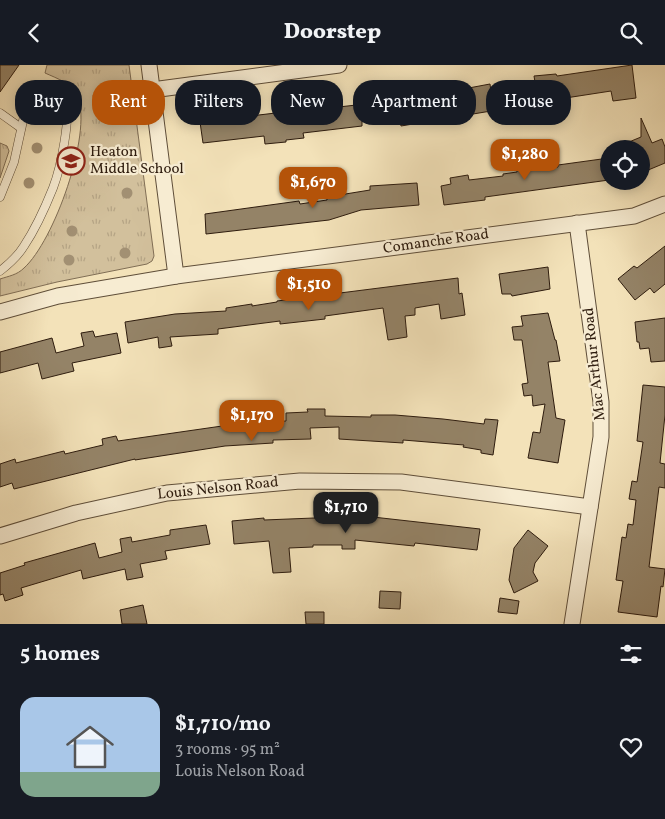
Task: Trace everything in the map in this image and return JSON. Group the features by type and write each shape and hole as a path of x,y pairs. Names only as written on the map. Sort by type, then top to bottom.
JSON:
{"street":[{"path":"149,65 151,80"},
{"path":"165,88 339,65"},
{"path":"157,125 176,276"},
{"name":"Comanche Road","path":"0,312 58,296 176,276 634,216 665,204"},
{"name":"Mac Arthur Road","path":"572,624 602,437 602,402 577,223"},
{"name":"Louis Nelson Road","path":"0,536 76,513 167,493 300,481 401,482 590,507"}],"lane":[{"path":"0,197 14,162 28,98 34,91 42,88 57,90 63,95 67,103 66,130 54,186 23,247 15,259 0,271"},
{"path":"0,113 21,128"}],"green space":[{"path":"47,65 129,65 131,80 92,80 92,125 137,125 154,256 152,261 147,264 57,282 0,296 0,279 16,274 24,268 36,254 47,235 68,187 75,161 82,125 82,80 61,80 45,73"},
{"path":"0,143 7,146 9,151 0,178"}],"building":[{"path":"0,65 19,65 0,92"},
{"path":"632,65 636,98 613,101 611,91 571,97 571,80 535,80 534,76 556,74 557,76"},
{"path":"486,85 486,112 476,114 476,87"},
{"path":"353,105 353,125 362,126 303,133 304,138 286,140 286,142 265,144 264,136 203,143 200,125 261,125 261,115 271,114 271,125 343,125 343,107"},
{"path":"641,118 652,143 662,139 665,147 665,163 650,169 650,140 634,140 641,137"},
{"path":"600,159 600,181 485,197 485,200 444,205 441,186 451,184 450,178 468,175 469,180 503,176 503,174 517,172 517,170 558,167 558,165"},
{"path":"417,183 419,205 361,210 329,220 206,234 205,214 299,201 300,204 327,200 327,197 370,190 370,186"},
{"path":"665,246 665,284 654,293 650,288 635,300 618,279 634,266 637,268"},
{"path":"548,267 550,289 512,296 511,294 502,294 499,274"},
{"path":"458,278 459,294 462,293 465,315 441,319 439,304 415,308 415,315 405,316 407,337 388,340 383,308 325,316 325,319 280,324 280,321 218,329 218,334 170,337 172,346 159,348 158,337 128,343 125,322 175,314 226,311 226,308 252,304 252,306 277,301"},
{"path":"548,313 560,361 548,362 556,418 565,420 558,463 528,458 533,432 540,433 545,404 533,406 532,395 524,396 522,384 528,383 522,340 514,340 512,327 523,326 521,316"},
{"path":"665,318 665,361 651,362 649,348 640,349 639,342 637,342 635,322"},
{"path":"93,331 95,337 117,333 121,353 72,363 74,371 42,379 38,363 0,373 0,352 52,338 56,353 84,346 81,333"},
{"path":"643,385 665,387 665,415 660,463 665,464 665,488 659,487 649,567 665,569 657,617 618,612 623,581 616,580 622,537 626,538 628,524 633,525 636,500 629,499 632,481 637,482 643,442 637,441"},
{"path":"307,409 325,409 325,416 371,417 371,415 395,415 484,424 485,419 498,420 493,455 481,453 481,450 463,447 464,445 403,440 403,443 339,439 339,427 310,428 311,439 273,440 273,443 225,446 135,459 14,489 12,483 0,487 0,464 15,459 16,463 64,451 65,454 103,445 102,439 116,436 118,441 229,425 286,421 286,413 308,412"},
{"path":"355,512 355,515 480,529 477,550 415,543 414,546 355,540 355,549 342,549 342,545 313,545 313,547 289,548 291,572 273,573 269,541 234,544 232,521 264,518 264,520 339,517 338,513"},
{"path":"206,525 210,544 165,551 167,559 140,564 143,577 127,580 125,569 83,579 81,570 21,588 23,595 5,601 3,594 0,595 0,573 25,565 24,563 95,543 99,558 122,552 120,539 131,537 132,542 170,535 170,530"},
{"path":"528,530 548,546 535,563 533,572 538,581 514,593 509,580 514,548"},
{"path":"380,591 401,592 400,609 379,608"},
{"path":"500,598 519,601 517,614 498,612"},
{"path":"143,605 147,624 122,624 120,610"},
{"path":"305,612 324,612 324,624 306,624"}],"place":[{"name":"Heaton Middle School","path":"71,161"}]}
